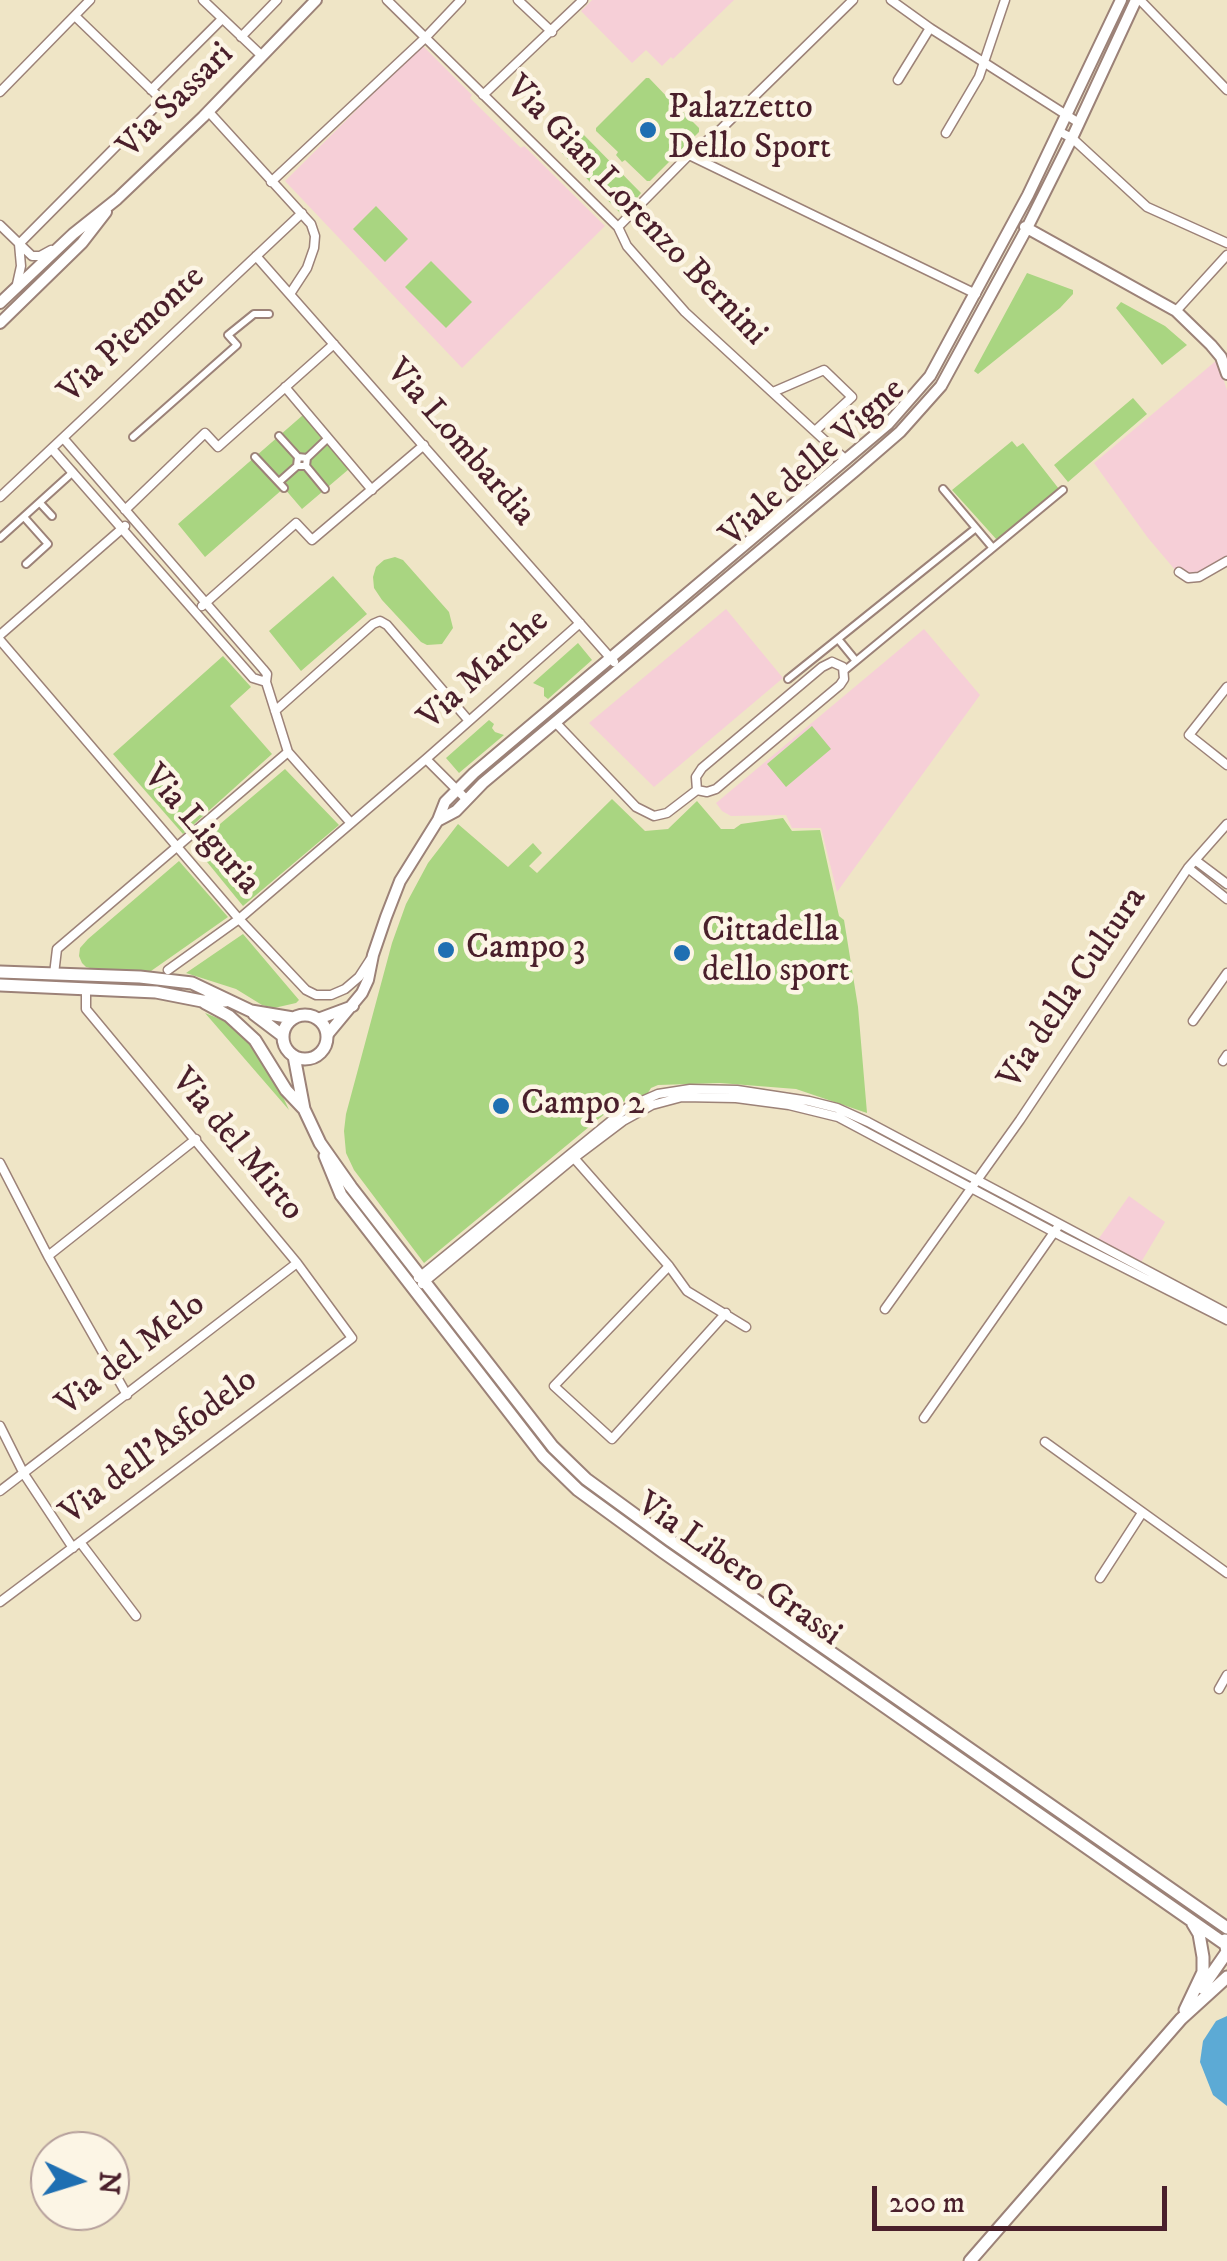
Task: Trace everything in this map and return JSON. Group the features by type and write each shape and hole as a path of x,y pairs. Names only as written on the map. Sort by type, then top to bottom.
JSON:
{"main road":[{"path":"0,972 140,977 192,984 251,1011 293,1018 308,1014 318,1018 328,1034 322,1052 309,1059 298,1082"},
{"path":"0,985 156,992 202,1001 226,1001"},
{"path":"202,1001 228,1016 255,1040 286,1090 304,1109"},
{"path":"251,1011 283,1036"},
{"path":"293,1018 283,1036 286,1048 294,1056 309,1059"},
{"path":"294,1056 304,1109"},
{"name":"Via Libero Grassi","path":"304,1109 341,1195 553,1447 586,1480 1202,1910 1226,1940"},
{"name":"Via Libero Grassi","path":"417,1283 543,1456 578,1490 1191,1920 1226,1940"},
{"path":"1202,1910 1227,1914"},
{"path":"1182,2018 1203,1972 1199,1934 1191,1920"},
{"path":"1182,2018 1226,1940"},
{"path":"970,2261 1182,2018 1227,1977"}],"street":[{"path":"0,92 90,0"},
{"path":"203,0 262,56"},
{"path":"241,37 277,0"},
{"name":"Via Sassari","path":"0,303 64,242 117,199 316,0"},
{"name":"Via Gian Lorenzo Bernini","path":"387,0 618,227 627,246 685,312 846,460"},
{"path":"271,182 461,0"},
{"path":"518,0 552,32"},
{"path":"484,95 583,0"},
{"path":"618,227 852,0"},
{"path":"891,0 1079,123"},
{"path":"946,133 978,76 1005,0"},
{"name":"Viale delle Vigne","path":"328,1034 354,1005 368,980 400,881 445,802 474,773 888,424 930,376 1015,222 1122,0"},
{"path":"1138,0 1227,90"},
{"name":"Viale delle Vigne","path":"438,820 456,811 483,783 900,432 941,386 1027,228 1138,0"},
{"path":"17,288 19,244 162,100 75,16"},
{"path":"151,90 222,18"},
{"path":"898,80 930,28"},
{"path":"208,111 311,224 314,248 307,268 290,294"},
{"path":"1060,132 1072,138 1146,208 1227,243"},
{"path":"689,156 976,294"},
{"name":"Via Sassari","path":"0,323 82,243 117,199"},
{"name":"Via Piemonte","path":"0,497 302,213"},
{"path":"1015,222 1176,311 1211,344 1227,374"},
{"path":"0,225 32,256 40,256 64,242"},
{"name":"Via Lombardia","path":"256,256 619,668"},
{"path":"1176,311 1227,256"},
{"path":"133,437 237,345 228,335 252,321 254,314 269,314"},
{"path":"125,510 206,433 218,448 334,344"},
{"path":"772,392 824,370 852,397 815,431"},
{"path":"285,387 372,490"},
{"path":"280,436 325,489"},
{"path":"256,457 281,485 328,438"},
{"path":"64,439 267,674 266,682 288,752 350,822"},
{"path":"195,612 296,523 312,540 424,445"},
{"path":"52,449 254,678 266,682"},
{"path":"0,538 73,472"},
{"path":"944,489 992,547"},
{"path":"844,671 1062,490"},
{"path":"40,503 52,516"},
{"path":"24,517 48,544 26,564"},
{"path":"0,638 132,519"},
{"path":"788,679 976,528"},
{"path":"1180,572 1188,578 1199,577 1227,561"},
{"path":"275,711 380,621 387,624 469,721"},
{"name":"Via Marche","path":"168,970 239,919 580,623"},
{"name":"Via Liguria","path":"0,638 239,919 306,990 330,996 346,989 373,955"},
{"path":"838,638 856,661"},
{"path":"556,723 636,807 654,816 667,813 697,790 716,789 840,685 843,667 832,662 822,667 702,768 696,777 697,790"},
{"path":"1227,687 1189,736 1227,766"},
{"path":"54,974 57,950 288,752"},
{"name":"Via Marche","path":"426,759 466,800"},
{"name":"Via della Cultura","path":"885,1308 1020,1120 1188,868 1227,824"},
{"path":"1196,860 1227,884"},
{"path":"1188,868 1227,899"},
{"path":"1194,1021 1227,973"},
{"name":"Via del Mirto","path":"86,989 86,1008 297,1263 352,1338"},
{"path":"318,1018 354,1005"},
{"path":"417,1283 608,1127 652,1105 682,1097 784,1100 836,1108 976,1179 1057,1228"},
{"path":"784,1100 838,1116 970,1188 1227,1316"},
{"path":"537,1184 608,1127"},
{"path":"48,1256 196,1139"},
{"path":"574,1158 687,1291 746,1327"},
{"path":"0,1163 126,1395"},
{"path":"924,1418 1057,1228"},
{"name":"Via del Melo","path":"0,1491 297,1263"},
{"path":"668,1266 554,1386 612,1439 726,1313"},
{"name":"Via dell'Asfodelo","path":"0,1602 352,1338"},
{"path":"0,1426 24,1474 136,1616"},
{"path":"1045,1442 1227,1573"},
{"path":"1100,1578 1142,1513"}],"shaded area":[{"path":"592,0 734,0 662,66 646,50 632,63 581,11"},
{"path":"422,45 472,95 470,98 605,226 462,368 285,181"},
{"path":"1217,360 1227,390 1227,560 1206,573 1190,575 1176,571 1094,463"},
{"path":"726,609 783,678 654,787 589,723"},
{"path":"924,629 980,695 837,892 821,828 792,828 786,815 731,816 716,803"},
{"path":"1129,1196 1165,1222 1140,1264 1097,1241"}],"green space":[{"name":"Palazzetto Dello Sport","path":"646,78 670,100 673,97 699,128 650,181 625,160 622,162 618,152 596,131"},
{"path":"581,132 641,193 623,216 562,153"},
{"path":"376,206 408,239 385,262 353,229"},
{"path":"431,261 472,302 446,328 405,287"},
{"path":"1027,273 1073,290 1073,294 978,374 974,371"},
{"path":"1121,302 1165,326 1187,345 1162,365 1116,308"},
{"path":"1133,398 1147,414 1068,482 1054,465"},
{"path":"303,415 349,469 302,509 284,488 205,557 178,524"},
{"path":"1012,441 1017,447 1023,443 1059,489 997,540 952,490"},
{"path":"395,557 403,560 449,612 453,628 442,644 421,642 374,588 376,567"},
{"path":"333,576 367,614 301,671 269,631"},
{"path":"578,643 592,660 548,699 544,688 533,683"},
{"path":"223,656 251,687 230,706 272,754 183,834 113,754"},
{"path":"489,720 495,732 504,735 459,773 446,758"},
{"path":"812,726 831,749 786,787 767,764"},
{"path":"285,769 339,825 243,906 194,846"},
{"path":"612,799 645,831 668,829 697,801 721,829 783,818 792,831 820,830 839,916 844,920 858,1007 867,1113 796,1089 720,1083 658,1085 646,1096 618,1103 424,1263 354,1170 346,1153 344,1131 392,943 406,904 428,863 458,824 508,867 533,843 542,853 529,866 537,873"},
{"path":"179,861 228,917 151,971 86,967 79,956 80,948"},
{"path":"243,934 299,1000 296,1003 274,1008 262,1005 236,989 186,973"},
{"path":"205,1013 225,1021 248,1039 289,1110"}],"water":[{"path":"1227,2016 1227,2106 1213,2095 1200,2062 1203,2041 1216,2021"}],"place":[{"name":"Palazzetto Dello Sport","path":"648,130"},
{"name":"Campo 3","path":"446,950"},
{"name":"Cittadella dello sport","path":"682,953"},
{"name":"Campo 2","path":"501,1106"}]}
